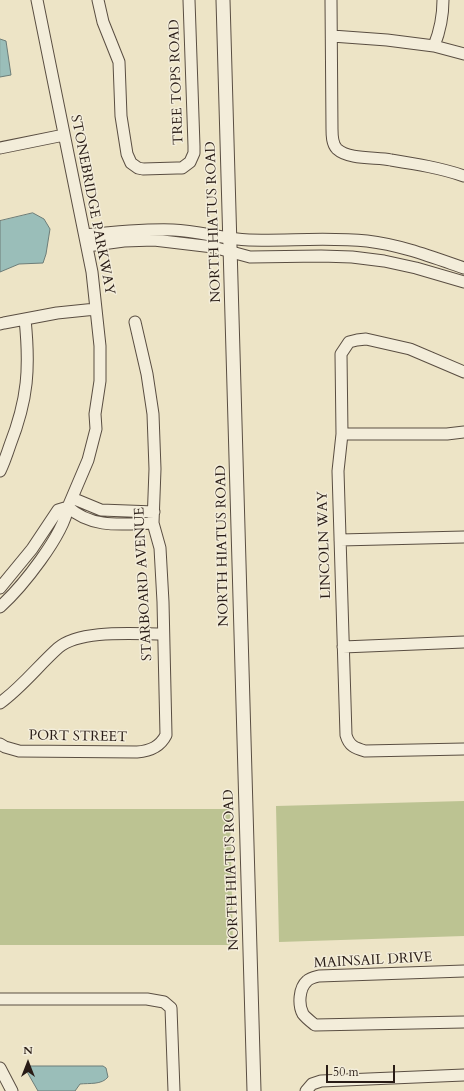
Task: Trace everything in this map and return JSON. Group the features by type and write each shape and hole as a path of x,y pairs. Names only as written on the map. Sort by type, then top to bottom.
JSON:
{"street":[{"name":"STONEBRIDGE PARKWAY","path":"0,607 27,579 40,561 67,514 88,460 96,429 95,414 100,381 100,346 92,272 37,0"},
{"name":"TREE TOPS ROAD","path":"98,0 103,22 119,62 122,122 127,154 134,166 143,169 182,168 190,162 194,153 189,0"},
{"name":"NORTH HIATUS ROAD","path":"223,0 231,238 254,1091"},
{"path":"331,0 332,128 336,148 341,152 352,156 390,159 448,171 464,176"},
{"path":"434,46 441,26 443,0"},
{"path":"332,36 387,40 434,46 464,54"},
{"path":"0,148 64,135"},
{"path":"86,240 144,230 175,230 248,240 320,238 353,240 392,245 422,253 464,268"},
{"path":"86,240 154,240 176,242 213,247 250,257 352,257 384,261 464,282"},
{"path":"352,257 353,240"},
{"path":"0,324 4,322 57,313 96,309"},
{"path":"0,471 19,424 26,396 28,377 28,346 25,319"},
{"name":"STARBOARD AVENUE","path":"135,322 147,374 153,414 155,469 154,518 160,548 163,602 166,728 163,739 156,747"},
{"name":"LINCOLN WAY","path":"464,372 410,349 366,339 349,342 341,354 342,434 338,471 346,735 348,742 354,748 366,751 464,749"},
{"path":"342,434 447,434 464,432"},
{"path":"0,588 32,549 58,510 70,503 74,513 93,522 108,525 154,518"},
{"path":"340,540 464,536"},
{"path":"0,703 10,696 60,647 82,637 104,634 163,634"},
{"path":"343,647 464,642"},
{"name":"PORT STREET","path":"0,744 4,747 19,751 137,752 147,751 156,747"},
{"name":"MAINSAIL DRIVE","path":"464,971 319,976 308,980 304,985 301,991 300,1002 302,1012 308,1020 315,1025 464,1022"},
{"path":"0,999 146,999 164,1002 170,1008 174,1091"},
{"path":"0,1068 12,1091"},
{"path":"306,1091 312,1084 321,1081 464,1075"}],"green space":[{"path":"464,801 464,936 279,942 276,806"},
{"path":"0,809 230,809 233,945 0,945"}],"water":[{"path":"0,39 6,41 11,75 0,77"},
{"path":"33,213 44,219 50,229 43,263 19,264 0,272 0,221"},
{"path":"29,1066 103,1066 106,1068 108,1077 99,1082 80,1084 75,1091 38,1091 26,1070"}]}
